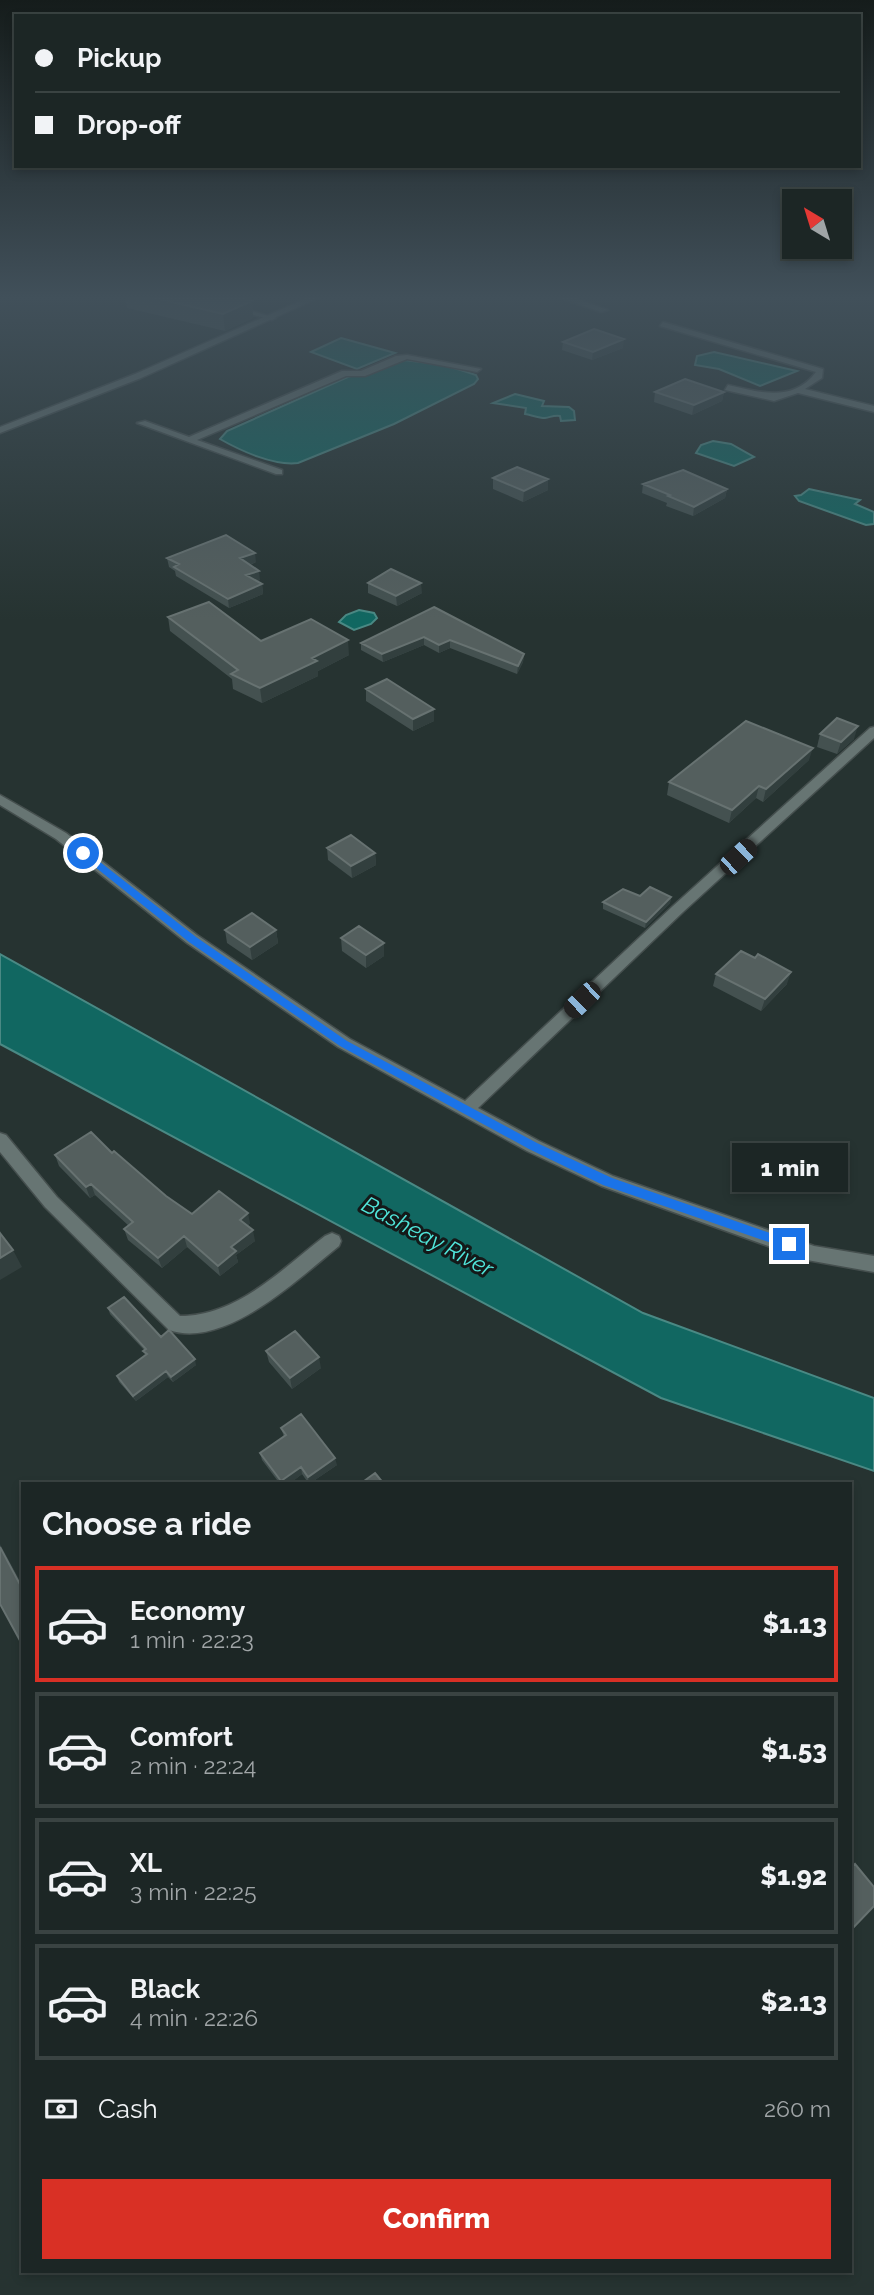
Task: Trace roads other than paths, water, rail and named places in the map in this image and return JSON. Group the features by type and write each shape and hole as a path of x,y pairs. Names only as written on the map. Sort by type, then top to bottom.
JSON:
{"street":[{"path":"0,430 64,405"},
{"path":"189,440 270,405"},
{"path":"142,423 279,472"},
{"path":"466,1110 678,909 874,731"},
{"path":"0,799 61,836 192,939 344,1043 466,1110 607,1181 814,1254 874,1264"},
{"path":"0,1140 51,1202 176,1324 191,1326 232,1316 332,1241"}],"water":[{"path":"285,405 432,405 394,424 298,463 268,460 248,453 220,439 227,431"},
{"path":"507,405 569,407 574,411 575,420 561,421 560,416 545,418 525,414 526,408"},
{"path":"713,441 731,444 754,457 734,466 696,453 701,445"},
{"path":"809,489 860,500 855,504 874,512 874,524 866,525 799,501 795,496"},
{"path":"359,610 374,613 377,618 371,624 354,630 339,622 346,615"},
{"name":"Basheay River","path":"0,954 643,1313 874,1398 874,1471 661,1398 0,1044"}]}
